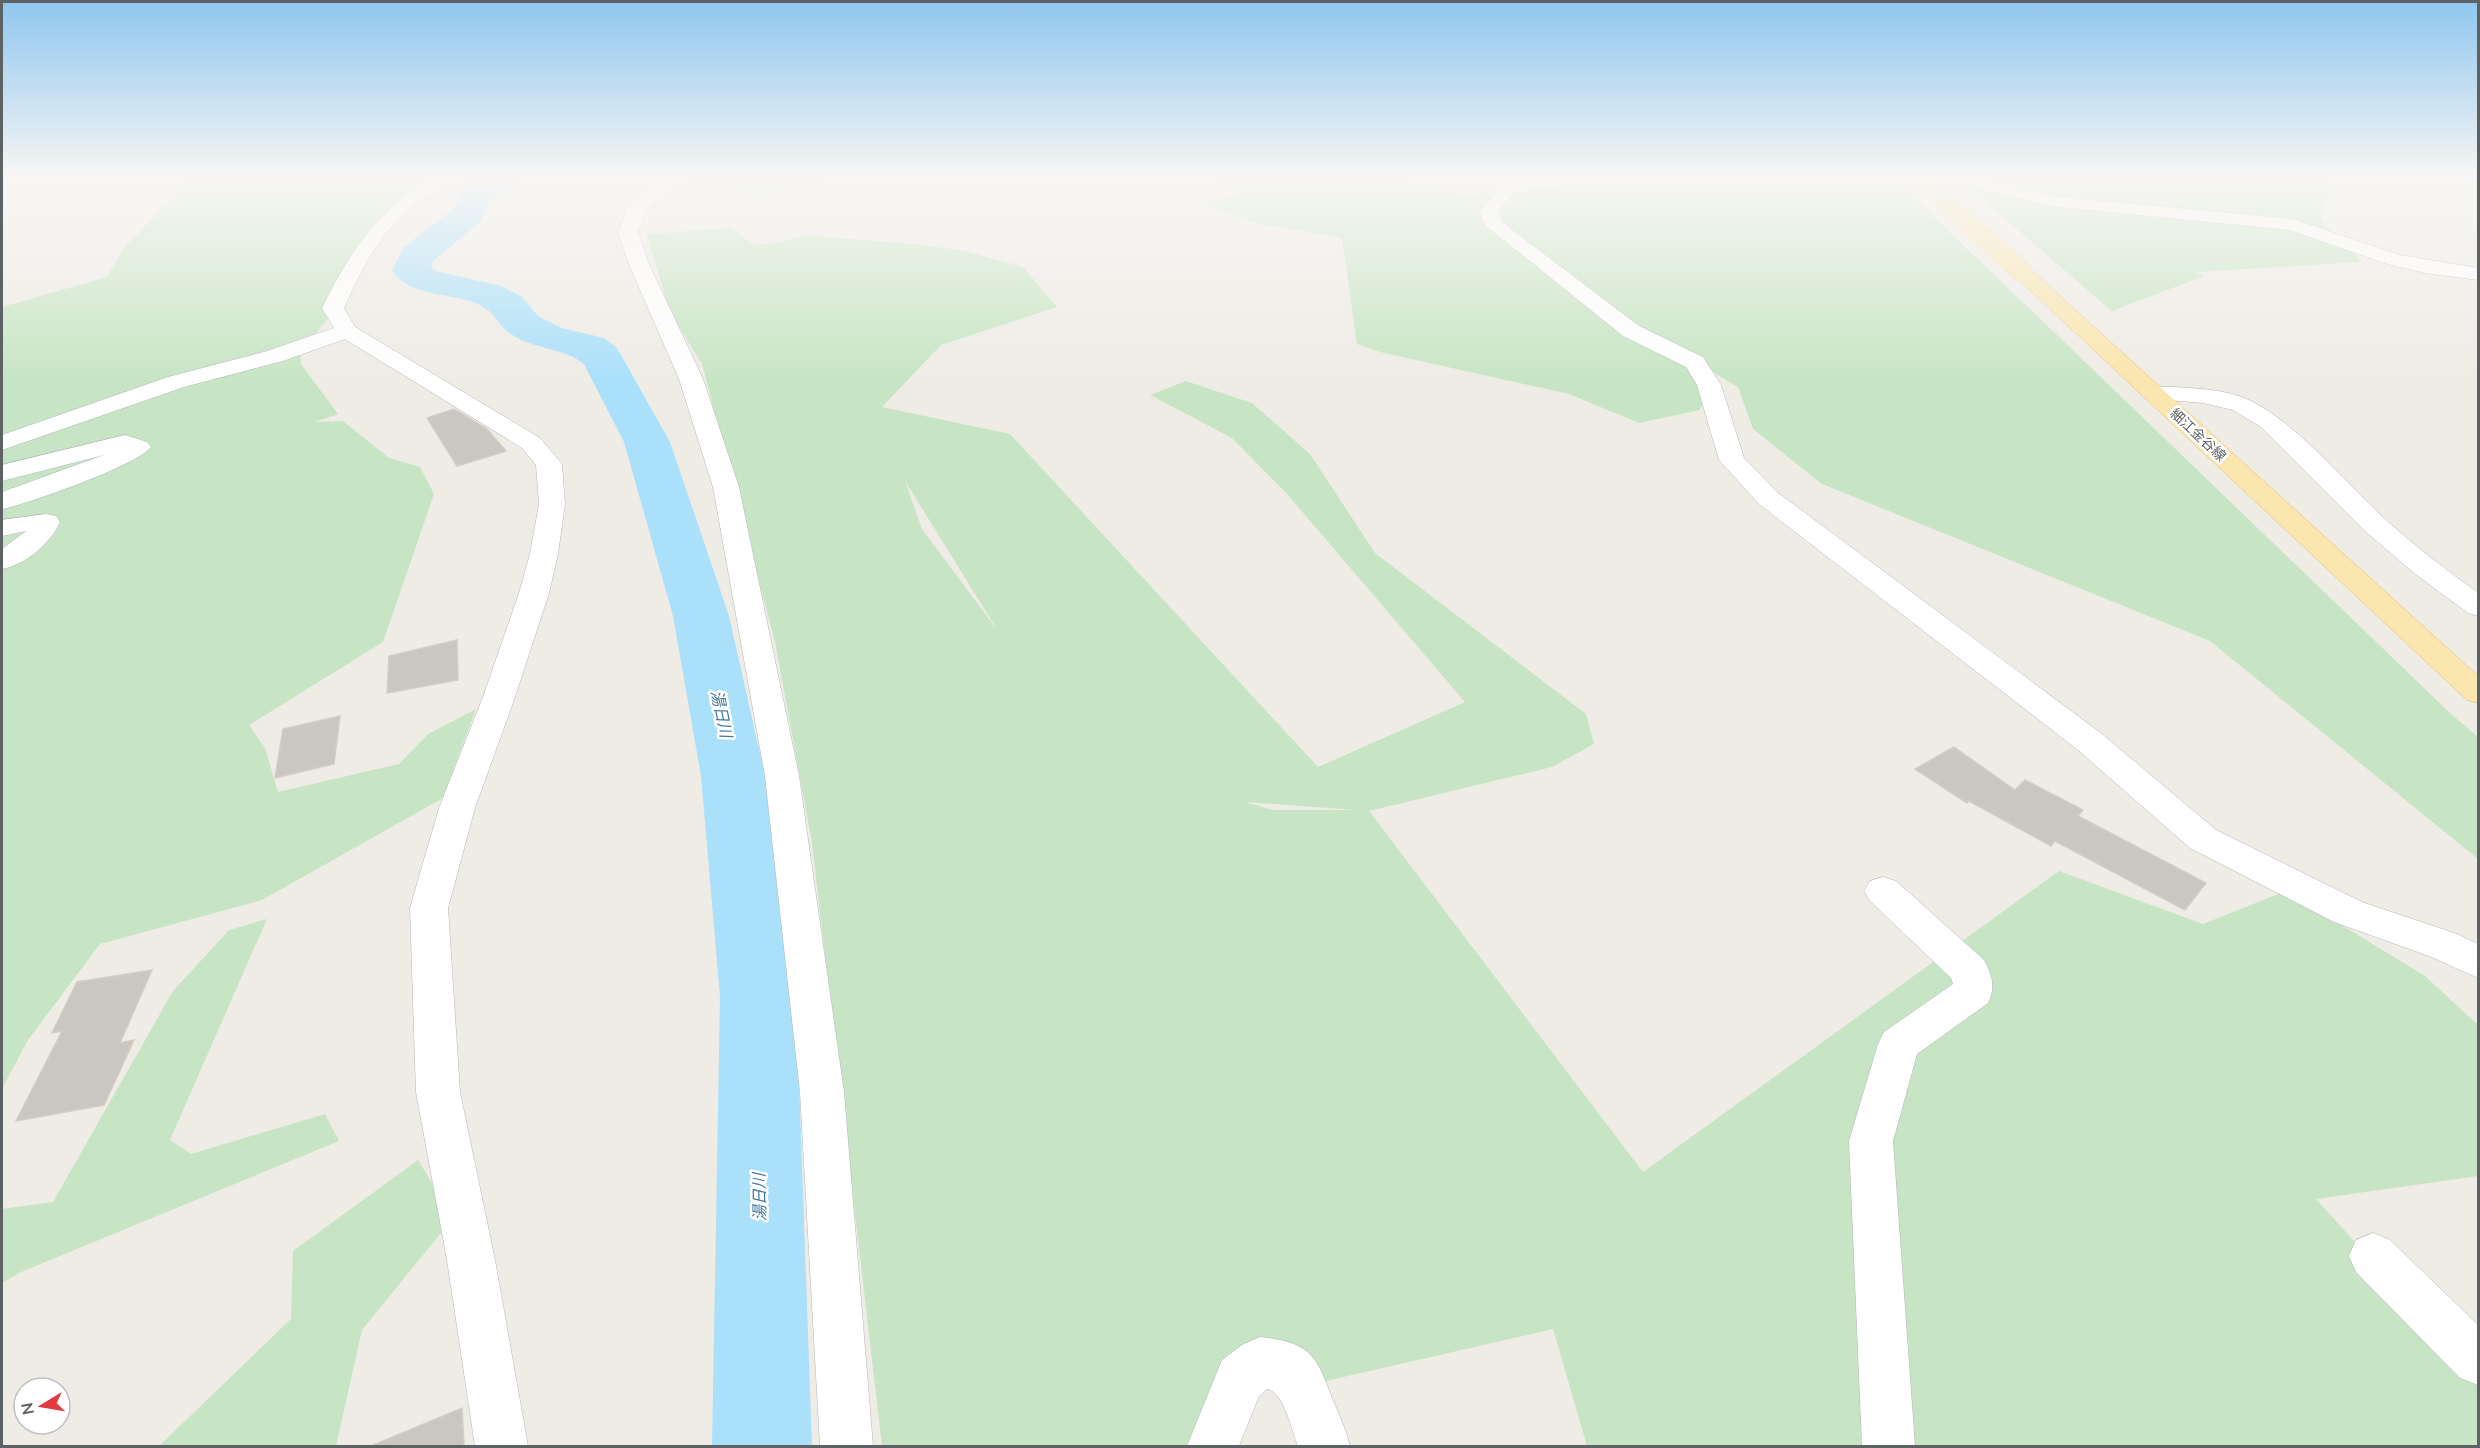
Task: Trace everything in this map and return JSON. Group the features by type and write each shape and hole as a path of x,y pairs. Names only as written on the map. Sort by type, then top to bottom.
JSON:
{"main road":[{"name":"細江金谷線","path":"1992,245 2478,693"}],"street":[{"path":"366,245 359,253 333,308 347,331 531,442 549,464 552,504 550,523 534,593 457,808 429,908 438,1092 471,1260 502,1446"},
{"path":"632,245 691,379 726,487 782,776 822,1092 847,1446"},
{"path":"1519,245 1631,331 1695,362 1709,385 1732,460 1768,498 2090,742 2203,839 2348,912 2443,945 2478,962"},
{"path":"2349,245 2394,260 2425,267 2478,274"},
{"path":"2,443 176,382 275,356 347,331"},
{"path":"2152,393 2203,396 2241,405 2270,422 2375,525 2424,567 2478,607"},
{"path":"2,473 93,449 125,443 138,447 105,464 2,501"},
{"path":"2,528 46,522 45,526 27,543 2,561"},
{"path":"1883,891 1970,971 1974,991 1899,1044 1871,1142 1890,1446"},
{"path":"2373,1256 2478,1360"},
{"path":"1213,1446 1240,1378 1260,1363 1283,1365 1300,1380 1324,1446"}],"green space":[{"path":"127,245 360,245 332,314 300,352 301,364 338,414 315,422 343,421 389,458 420,467 434,494 383,642 249,725 265,748 278,792 399,764 428,734 476,709 443,798 262,900 100,944 28,1040 2,1089 2,307 107,277"},
{"path":"650,245 919,245 965,251 1023,267 1057,307 941,345 882,407 1010,434 1318,767 1465,702 1287,494 1232,438 1150,395 1186,381 1252,403 1310,454 1375,553 1586,714 1594,744 1552,767 1369,811 1643,1172 2059,871 2203,924 2286,891 2425,976 2478,1025 2478,1176 2316,1199 2478,1378 2478,1446 1587,1446 1553,1329 1304,1386 1255,1388 1221,1446 882,1446 812,843 775,642 702,364 670,313","holes":["905,481 995,626 922,529","1245,802 1355,810 1272,810"]},
{"path":"1343,245 1963,245 2450,713 2478,737 2478,859 2210,641 1822,484 1753,429 1738,387 1713,372 1700,410 1639,423 1569,394 1380,352 1357,344"},
{"path":"2035,245 2345,245 2362,262 2196,272 2204,276 2112,311"},
{"path":"267,919 170,1140 191,1154 325,1114 339,1141 21,1272 2,1283 2,1209 53,1202 173,991 229,930"},
{"path":"418,1160 453,1218 362,1330 336,1446 159,1446 291,1319 293,1251"}],"building":[{"path":"454,409 487,429 506,451 457,466 427,418"},
{"path":"457,640 458,680 387,693 389,656"},
{"path":"340,716 334,764 275,778 283,729"},
{"path":"1954,747 2015,790 2025,780 2083,810 2078,816 2206,883 2185,910 2055,841 2051,846 1969,801 1967,803 1915,769"},
{"path":"152,970 120,1043 134,1040 104,1105 16,1121 62,1031 52,1033 77,982"},
{"path":"462,1408 464,1446 371,1446"}],"waterway":[{"name":"湯日川","path":"430,245 416,256 411,271 423,279 487,294 508,305 524,325 548,337 589,347 602,357 647,442 701,616 733,776 758,997 762,1446"}]}
